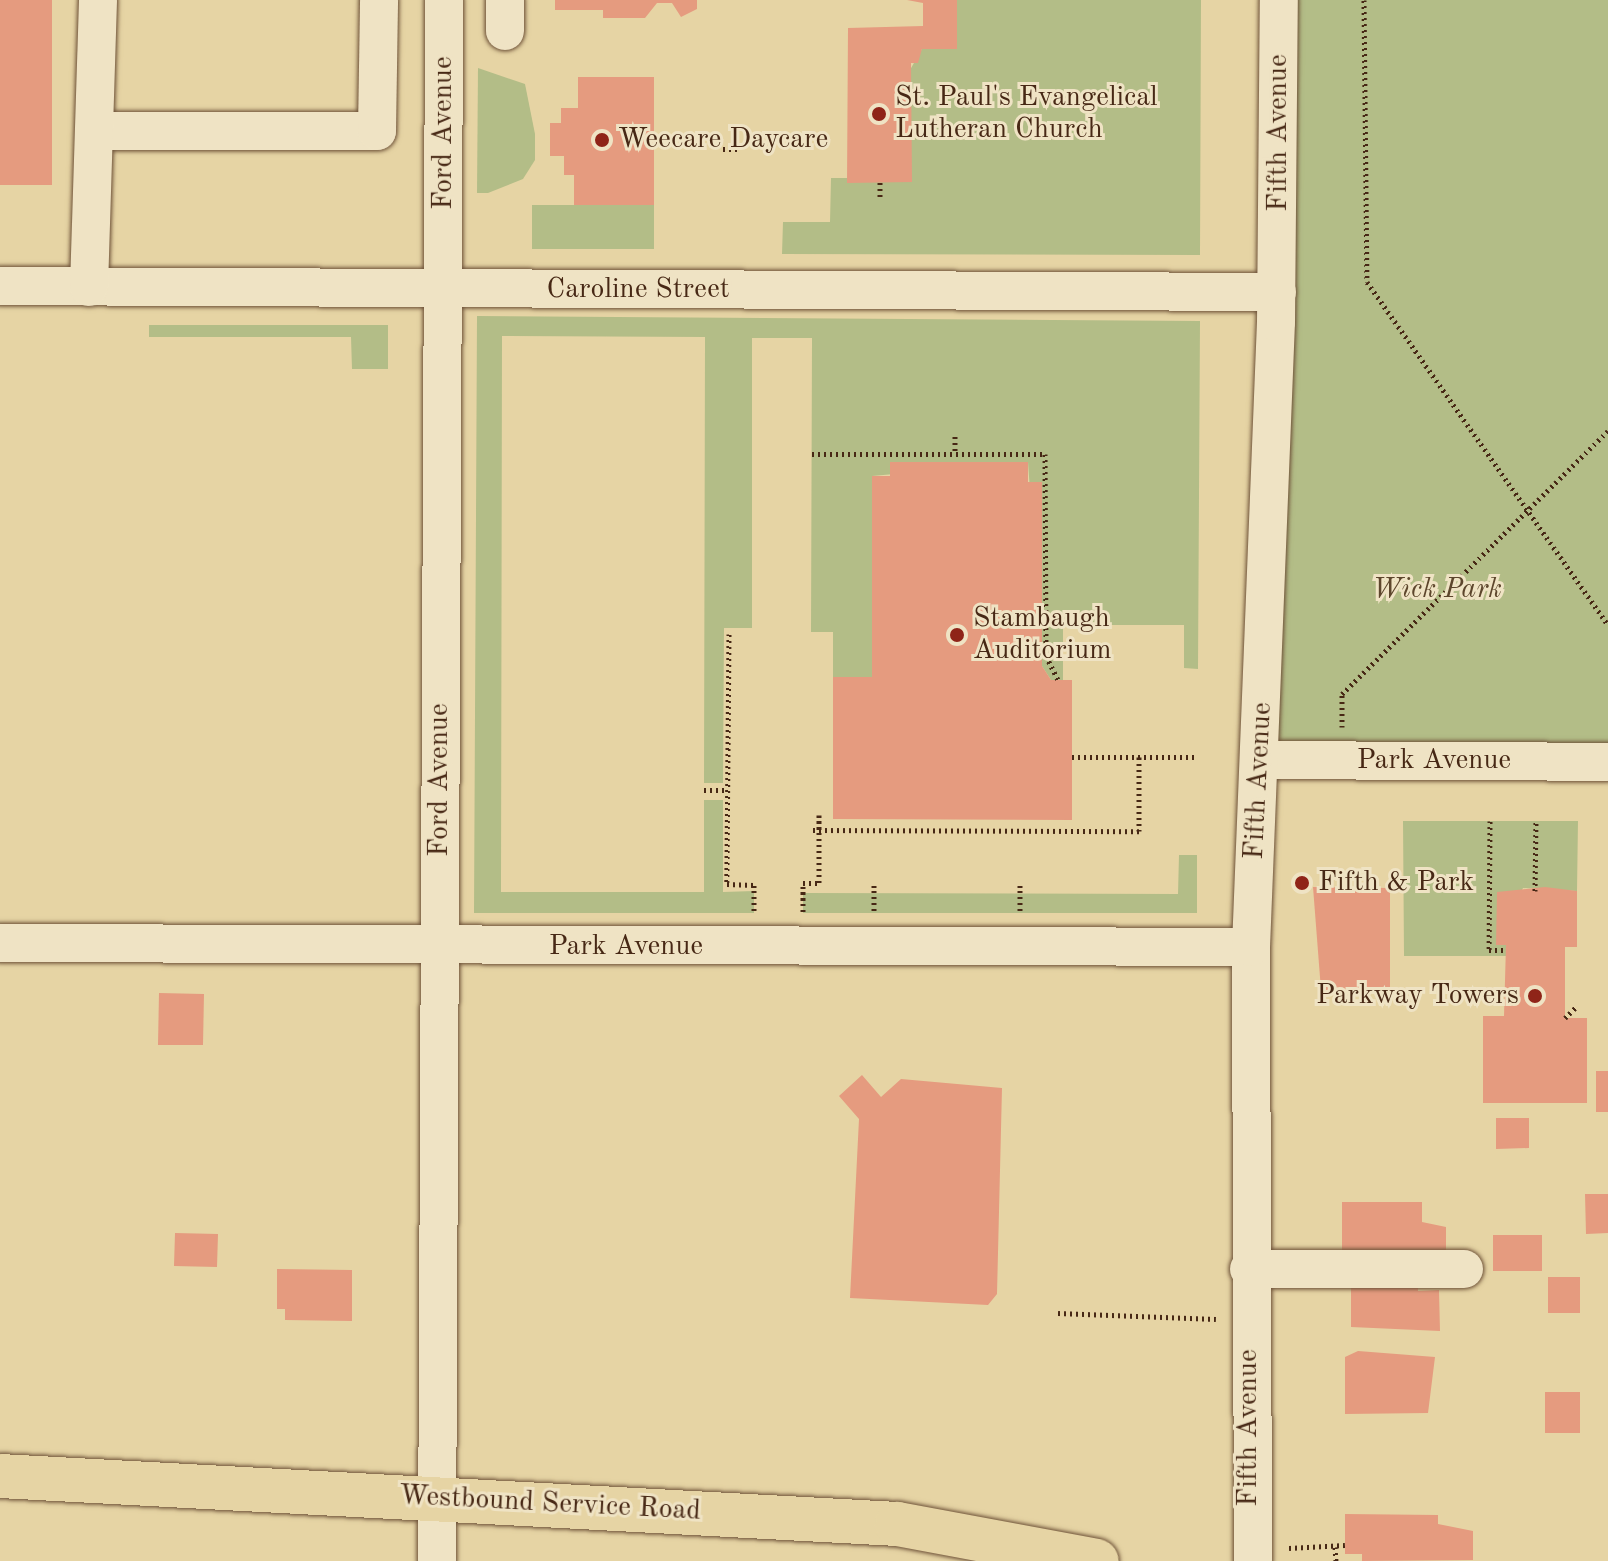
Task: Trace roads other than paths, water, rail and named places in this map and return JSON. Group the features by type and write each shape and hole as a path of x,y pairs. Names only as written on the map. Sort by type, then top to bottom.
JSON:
{"main road":[{"name":"Westbound Service Road","path":"0,1476 897,1524 1097,1561"}],"street":[{"path":"89,287 98,0"},
{"path":"95,131 377,131 379,0"},
{"name":"Ford Avenue","path":"437,1561 444,0"},
{"name":"Fifth Avenue","path":"1253,1561 1248,1320 1251,947 1277,292 1279,0"},
{"name":"Caroline Street","path":"0,286 1277,292"},
{"name":"Park Avenue","path":"1259,760 1608,762"},
{"name":"Park Avenue","path":"0,943 439,947 1251,947"},
{"path":"1249,1269 1464,1269"}],"place":[{"name":"St. Paul's Evangelical Lutheran Church","path":"879,114"},
{"name":"Weecare Daycare","path":"602,140"},
{"name":"Stambaugh Auditorium","path":"957,635"},
{"name":"Fifth & Park","path":"1302,883"},
{"name":"Parkway Towers","path":"1535,996"}],"park label":[{"name":"Wick Park","path":"1437,590"}]}
